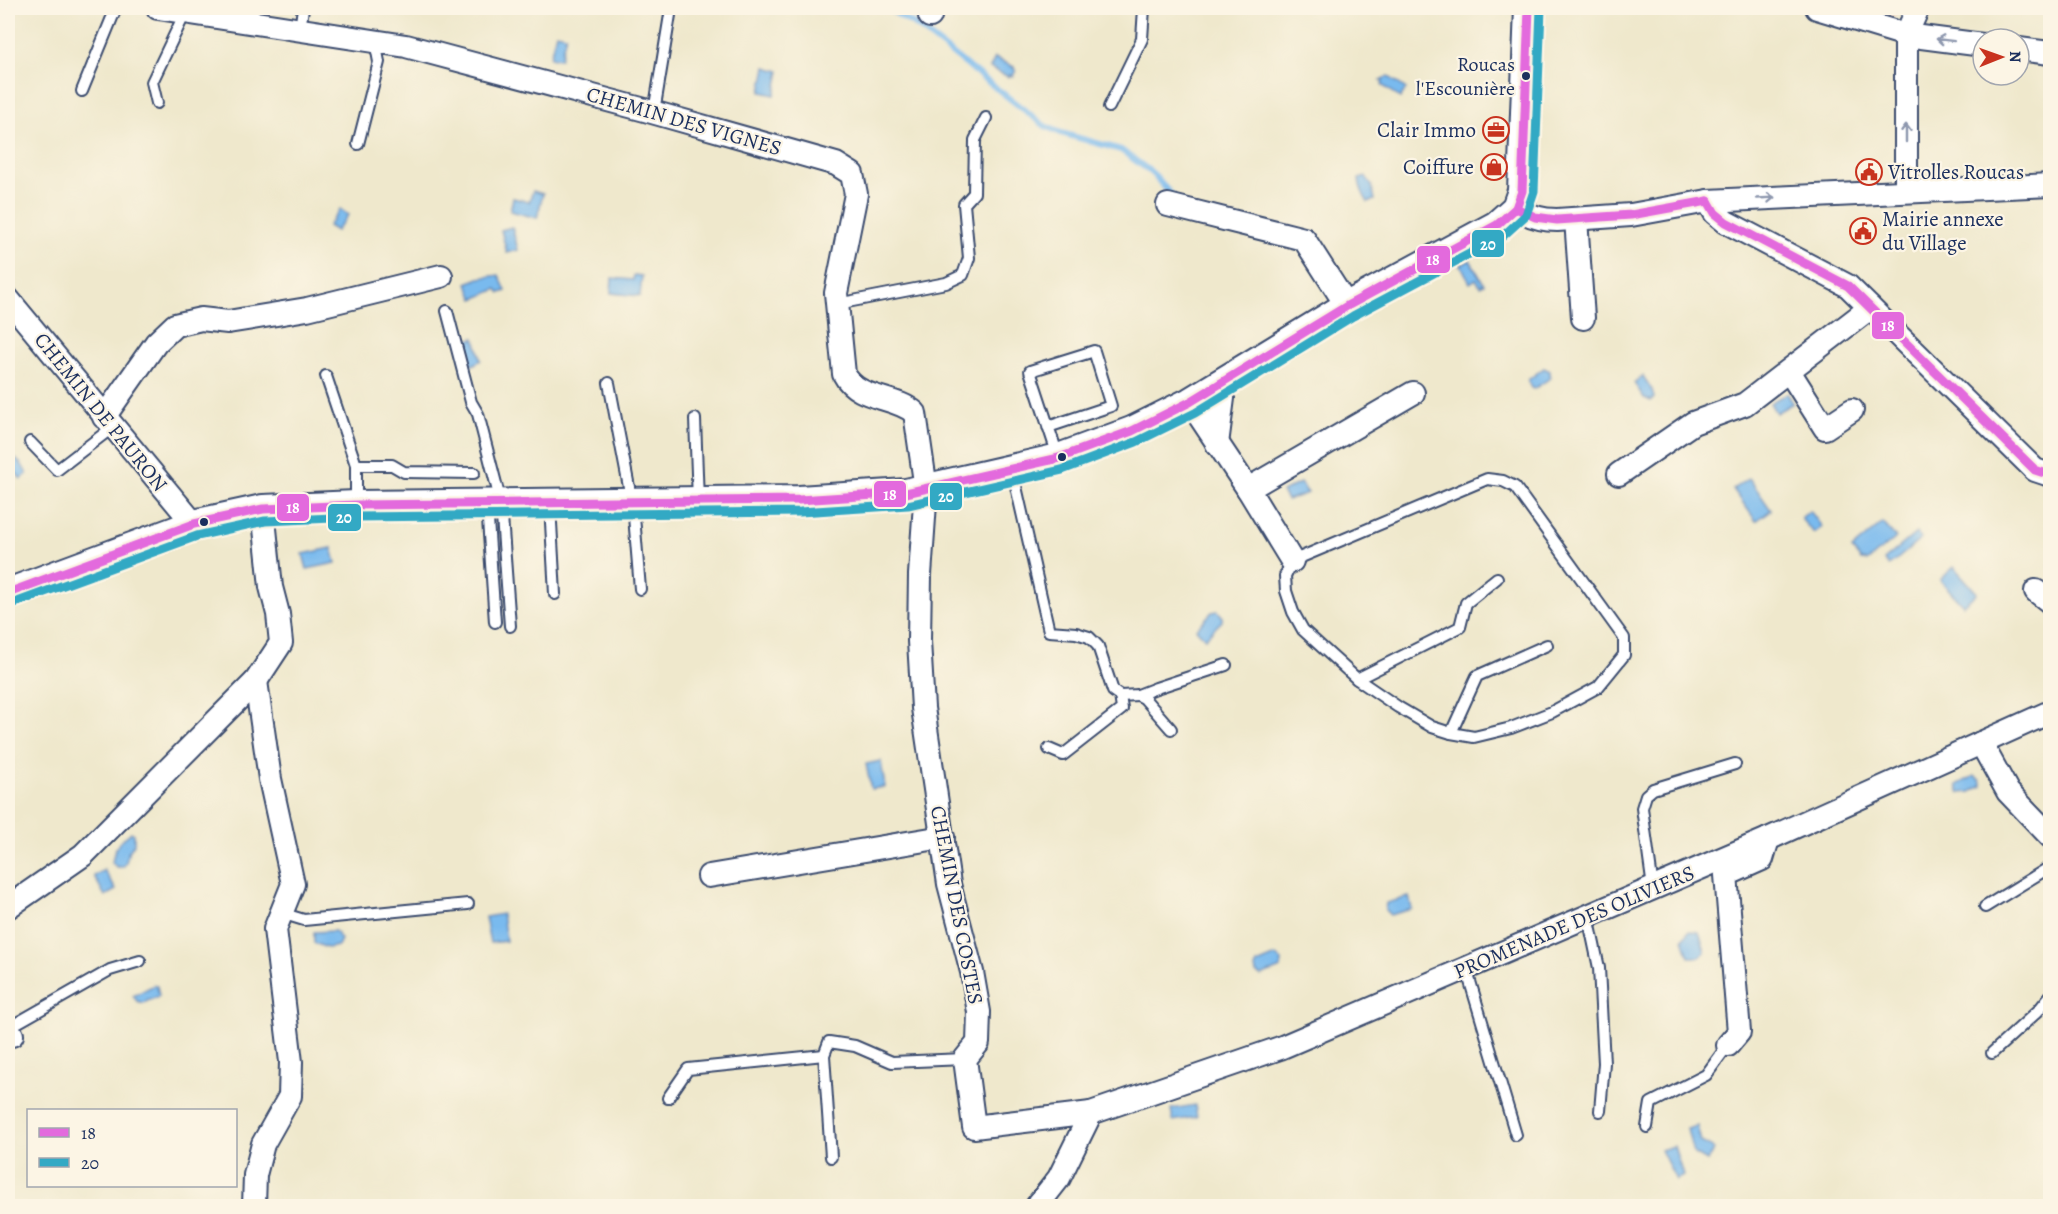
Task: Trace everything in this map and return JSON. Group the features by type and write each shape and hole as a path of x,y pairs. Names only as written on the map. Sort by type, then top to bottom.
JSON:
{"street":[{"name":"CHEMIN DES VIGNES","path":"158,8 197,12 406,46 654,112 836,164 852,174 856,194 836,293 844,374 848,381 859,389 875,397 908,406 915,413 926,489"},
{"path":"8,593 194,524 263,509 356,504 799,500 906,493 1059,458 1132,431 1190,402 1347,306 1497,225 1516,208 1522,191 1529,8"},
{"path":"1817,8 1906,35 1971,43"},
{"path":"1906,191 1906,35 1918,8"},
{"path":"2031,51 2050,53"},
{"path":"1516,208 1544,220 1576,219 1631,215 1708,201 2050,185"},
{"path":"1708,201 1715,213 1726,222 1848,286 2045,476"},
{"path":"1168,205 1304,239 1347,306"},
{"path":"1576,219 1583,318"},
{"path":"108,422 156,343 175,325 201,318 228,322 308,309 441,276"},
{"name":"CHEMIN DE PAURON","path":"8,299 194,524"},
{"path":"1619,474 1693,423 1745,404 1870,308"},
{"path":"1789,371 1825,428 1852,410"},
{"path":"1217,444 1223,382"},
{"path":"1248,489 1413,393"},
{"path":"1190,402 1248,489 1292,561"},
{"name":"CHEMIN DES COSTES","path":"926,489 920,575 919,641 923,708 949,884 972,972 979,1012 978,1043 965,1059"},
{"path":"8,906 83,855 256,681 281,643 278,614 271,587 263,509"},
{"path":"254,1206 255,1175 263,1144 290,1096 291,1062 275,929 292,884 270,779 256,681"},
{"name":"PROMENADE DES OLIVIERS","path":"1091,1113 1280,1048 1768,839 2050,712"},
{"path":"1981,743 2008,792 2050,836"},
{"path":"709,876 943,837"},
{"path":"1728,1045 1739,1032 1726,875 1762,859 1768,839"},
{"path":"965,1059 974,1127 1091,1113"},
{"path":"1037,1206 1059,1178 1091,1113"}],"lane":[{"path":"82,91 116,8"},
{"path":"300,30 303,8"},
{"path":"1109,106 1142,39 1144,8"},
{"path":"157,103 152,82 197,12"},
{"path":"654,112 670,15"},
{"path":"358,144 379,62 375,41"},
{"path":"837,304 946,283 963,275 969,258 964,204 974,193 975,140 986,118"},
{"path":"447,311 471,402 478,414 494,504 510,626"},
{"path":"1048,427 1111,406 1094,351 1029,371 1048,427 1059,458"},
{"path":"326,376 356,465 356,504"},
{"path":"609,383 632,501 640,589"},
{"path":"695,419 698,501"},
{"path":"30,442 57,470 108,422"},
{"path":"356,465 392,465 404,472 474,472"},
{"path":"1012,469 1049,631 1089,636 1098,646 1113,691 1120,696 1144,698 1171,729"},
{"path":"1487,479 1503,481 1515,487 1624,638 1624,656 1598,687 1552,712 1511,728 1474,737 1451,733 1432,727 1357,679 1303,630 1286,591 1285,576 1292,561 1487,479"},
{"path":"550,502 555,594"},
{"path":"494,504 495,622"},
{"path":"1357,679 1460,627 1466,603 1497,578"},
{"path":"1451,733 1477,676 1547,645"},
{"path":"1138,696 1226,665"},
{"path":"1049,749 1063,755 1122,709 1120,696"},
{"path":"1653,888 1642,808 1646,795 1653,789 1735,764"},
{"path":"1985,907 2050,867"},
{"path":"281,913 304,920 468,903"},
{"path":"1588,916 1599,968 1603,1051 1600,1111"},
{"path":"9,1032 110,970 140,961"},
{"path":"1466,969 1516,1135"},
{"path":"1992,1053 2038,1011 2050,996"},
{"path":"831,1158 824,1055 829,1042 855,1046 892,1062 965,1059"},
{"path":"1647,1127 1651,1103 1706,1075 1728,1045"},
{"path":"668,1098 688,1069 824,1055"}],"shaded area":[{"path":"1866,8 1900,8 1895,16 1865,10"}],"water":[{"path":"556,33 566,35 560,59 550,57"},
{"path":"995,58 1014,67 1016,70 1013,76 1009,77 990,68"},
{"path":"766,67 780,71 775,95 761,92"},
{"path":"1388,76 1406,89 1400,98 1382,85 1381,81"},
{"path":"1366,177 1372,186 1375,200 1368,202 1359,179"},
{"path":"533,191 543,194 537,218 510,211 513,198 529,202"},
{"path":"340,209 348,215 336,231 328,226"},
{"path":"512,227 518,250 507,253 501,230"},
{"path":"1470,260 1484,284 1480,286 1476,279 1470,283 1461,265"},
{"path":"499,275 506,291 500,293 497,289 474,299 467,283 479,278"},
{"path":"634,275 642,276 640,296 611,293 612,278 633,280"},
{"path":"475,338 481,360 471,366 464,341"},
{"path":"1544,368 1550,371 1550,378 1534,389 1532,388 1528,380"},
{"path":"1643,376 1652,390 1654,398 1651,401 1644,398 1634,383"},
{"path":"1787,393 1793,403 1776,413 1770,403"},
{"path":"12,455 27,474 21,479 8,464 8,458"},
{"path":"1749,478 1771,510 1756,521 1733,489"},
{"path":"1300,483 1308,493 1287,500 1282,492"},
{"path":"1810,511 1822,527 1814,533 1802,520 1802,517"},
{"path":"1883,523 1896,538 1868,561 1861,560 1852,549"},
{"path":"1916,533 1921,539 1889,566 1884,560"},
{"path":"332,548 336,563 307,569 303,554"},
{"path":"1954,567 1977,593 1963,605 1940,580"},
{"path":"1218,611 1222,616 1222,621 1205,638 1196,629 1212,612"},
{"path":"881,761 885,787 871,789 866,764"},
{"path":"1974,776 1980,780 1982,786 1970,792 1960,793 1957,785"},
{"path":"131,832 134,834 134,844 128,853 126,863 123,867 117,867 112,863 115,850"},
{"path":"104,870 116,890 105,896 94,876"},
{"path":"1409,897 1412,909 1390,915 1385,910 1386,903"},
{"path":"502,914 506,941 490,943 485,917"},
{"path":"335,931 341,939 338,946 327,948 314,943 314,932"},
{"path":"1689,931 1699,932 1705,952 1698,957 1689,957 1683,939"},
{"path":"1276,956 1282,961 1281,968 1261,976 1256,973 1257,964"},
{"path":"154,985 157,986 159,996 143,1003 137,1001 133,996"},
{"path":"1195,1105 1197,1117 1173,1121 1171,1109"},
{"path":"1697,1126 1701,1142 1714,1149 1707,1161 1693,1153 1687,1129"},
{"path":"1674,1146 1683,1176 1676,1180 1661,1150"}],"waterway":[{"path":"887,8 915,25 1045,126 1061,133 1121,150 1151,172 1174,198"}],"transit line":[{"name":"18","path":"8,593 194,524 263,509 356,505 799,500 906,493 1059,458 1132,431 1190,402 1347,306 1497,225 1516,208 1522,191 1529,8"},
{"name":"20","path":"12,604 197,536 265,521 356,517 800,512 908,505 1062,470 1136,442 1195,413 1353,316 1503,236 1526,215 1534,191 1541,8"},
{"name":"18","path":"1708,201 1715,213 1726,222 1848,286 2035,470 2050,475"},
{"name":"18","path":"1516,208 1535,217 1557,220 1631,215 1708,201"}],"place":[{"name":"Roucas l'Escounière","path":"1526,76"},
{"name":"Clair Immo","path":"1496,130"},
{"name":"Coiffure","path":"1494,167"},
{"name":"Vitrolles Roucas","path":"1869,172"},
{"name":"Mairie annexe du Village","path":"1863,231"}]}
